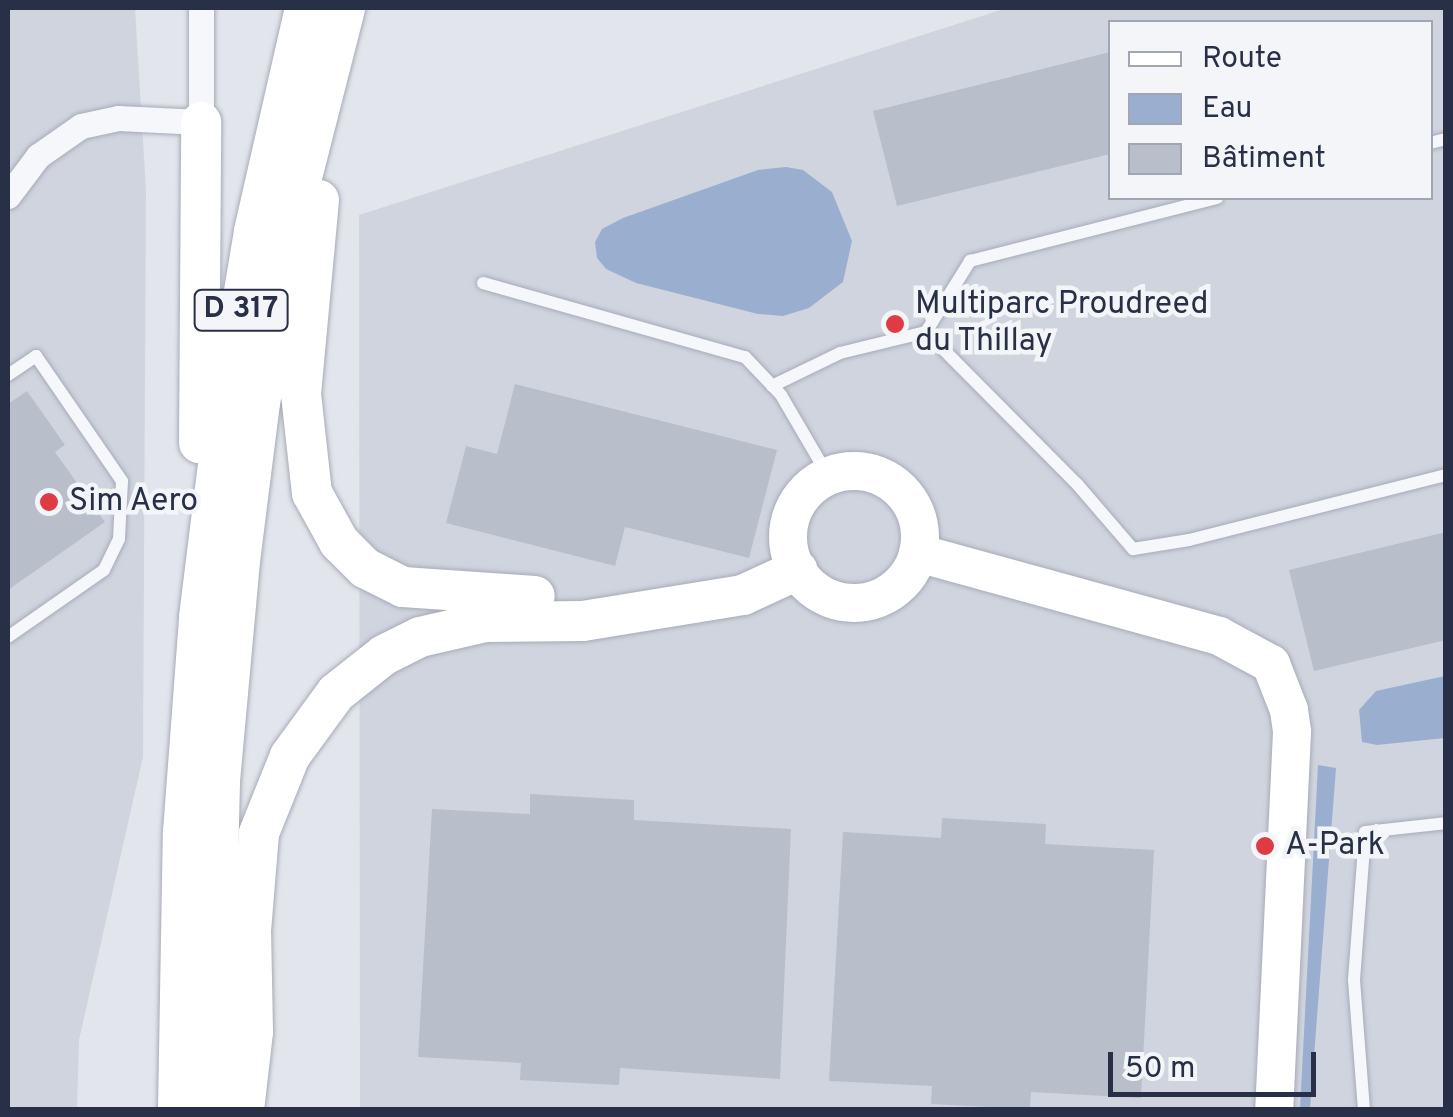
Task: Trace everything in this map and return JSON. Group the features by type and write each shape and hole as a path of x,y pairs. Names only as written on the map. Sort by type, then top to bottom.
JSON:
{"main road":[{"name":"D 317","path":"178,1110 183,832 198,617 226,399 254,231 306,8"},
{"name":"D 317","path":"212,1110 220,781 240,561 278,298 345,8"},
{"path":"328,71 301,394 312,493 340,542 365,568 403,587 497,596 614,597 643,608"},
{"path":"198,617 201,122"},
{"path":"845,472 876,475 903,493 918,521 918,553 904,581 892,591 863,603 832,600 806,583 796,570 788,540 795,508 803,495 829,476 845,472"},
{"path":"918,553 1219,636 1271,664 1289,710 1292,732 1274,1110"},
{"path":"244,1110 252,1032 252,932 259,833 290,756 336,693 384,655 420,637 485,622 583,620 743,595 796,570"}],"street":[{"path":"8,196 38,156 81,126 118,118 201,122 201,8"}],"lane":[{"path":"772,386 840,353 926,332 970,260 1210,200"},
{"path":"483,283 745,357 772,386 829,476"},
{"path":"926,332 1077,484 1132,550 1188,540 1446,475"},
{"path":"8,375 36,356 122,481 120,539 104,570 8,636"},
{"path":"1364,1110 1354,980 1366,832 1446,822"}],"shaded area":[{"path":"8,8 135,8 146,191 143,757 79,1040 77,1109 8,1109"},
{"path":"1007,8 1445,8 1445,1109 360,1109 359,215"}],"water":[{"path":"758,170 803,170 832,192 852,241 843,282 809,308 783,316 758,314 636,283 606,269 597,258 595,242 602,229 623,218"},
{"path":"1445,676 1445,738 1377,745 1362,742 1359,710 1376,691"},
{"path":"1318,765 1336,768 1310,1109 1300,1109"}],"building":[{"path":"1108,52 1108,154 897,206 873,111"},
{"path":"515,384 777,450 749,558 625,527 615,566 446,523 466,446 497,454"},
{"name":"Sim Aero","path":"27,391 65,445 55,452 105,522 8,590 8,404"},
{"path":"1446,532 1446,640 1314,671 1289,570"},
{"path":"530,794 634,800 634,820 791,829 780,1079 620,1068 619,1085 520,1080 521,1063 418,1057 432,809 530,814"},
{"path":"942,818 1046,824 1045,844 1154,850 1141,1098 1031,1092 1030,1109 931,1104 932,1086 829,1081 843,832 941,838"}],"place":[{"name":"Multiparc Proudreed du Thillay","path":"895,324"},
{"name":"Sim Aero","path":"49,502"},
{"name":"A-Park","path":"1265,846"}]}
